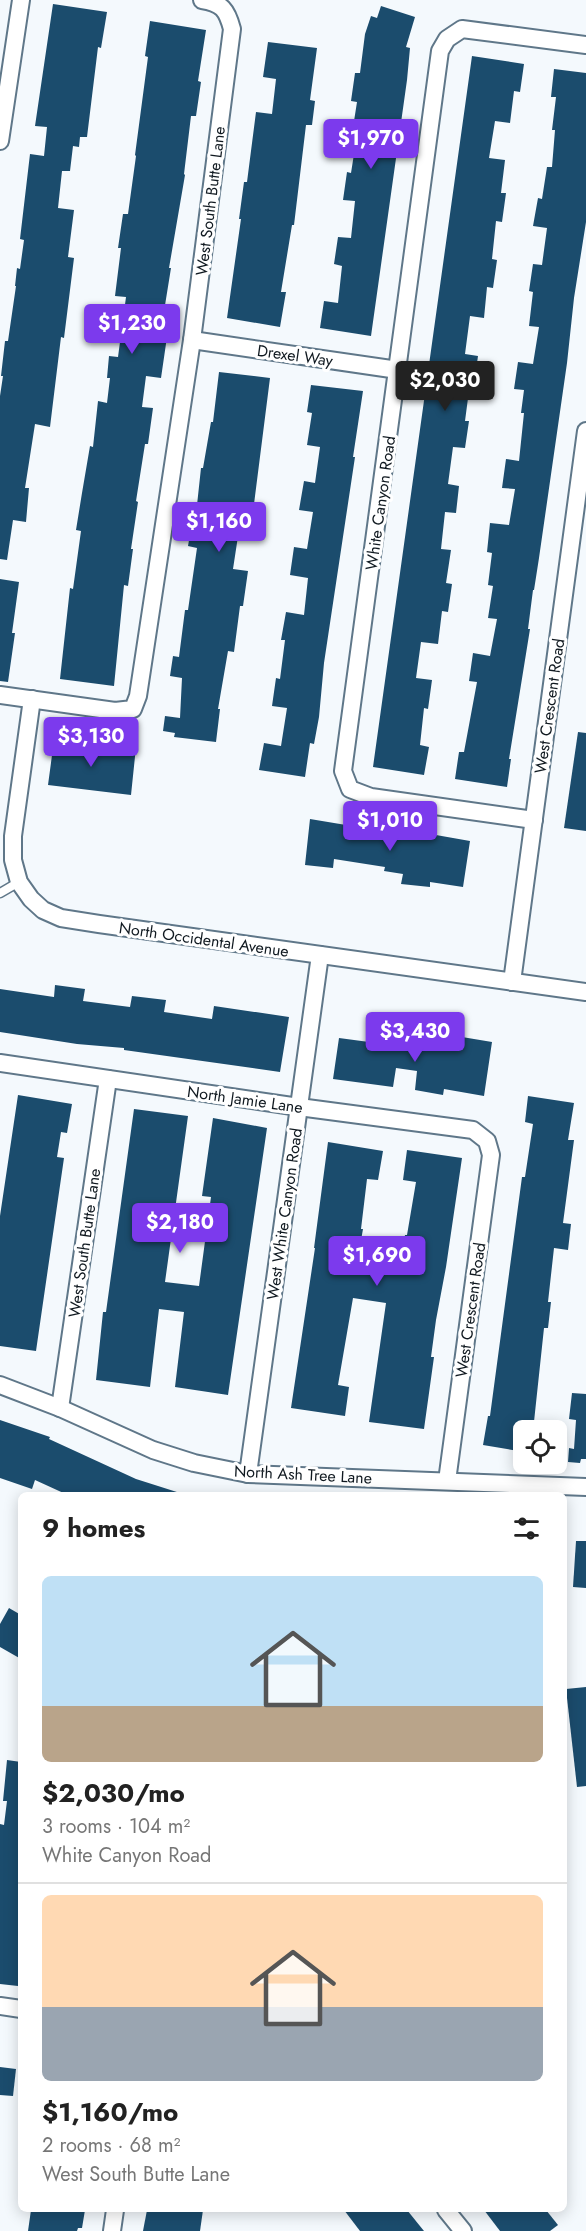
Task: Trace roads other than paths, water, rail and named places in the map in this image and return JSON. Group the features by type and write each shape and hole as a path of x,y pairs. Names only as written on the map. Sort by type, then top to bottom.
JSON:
{"street":[{"path":"0,141 21,0"},
{"name":"West South Butte Lane","path":"32,699 115,711 133,709 138,696 192,340 232,28 228,13 214,2 202,0"},
{"name":"White Canyon Road","path":"534,820 371,797 350,789 343,771 440,51 447,39 462,29 586,45"},
{"name":"Drexel Way","path":"192,340 398,370"},
{"name":"West Crescent Road","path":"512,982 586,431"},
{"path":"0,695 32,699"},
{"name":"North Occidental Avenue","path":"32,699 13,836 13,860 20,882 31,899 43,910 61,918 586,992"},
{"name":"West White Canyon Road","path":"248,1474 320,955"},
{"name":"North Jamie Lane","path":"0,1063 473,1130 487,1141"},
{"name":"West South Butte Lane","path":"60,1408 108,1079"},
{"name":"West Crescent Road","path":"447,1480 491,1155 487,1141"},
{"name":"North Ash Tree Lane","path":"0,1385 60,1408 153,1450 248,1474 586,1487"},
{"path":"0,2006 18,2009"},
{"path":"112,2231 115,2212"},
{"path":"448,2212 463,2231"}],"lane":[{"path":"0,893 20,882"}]}
